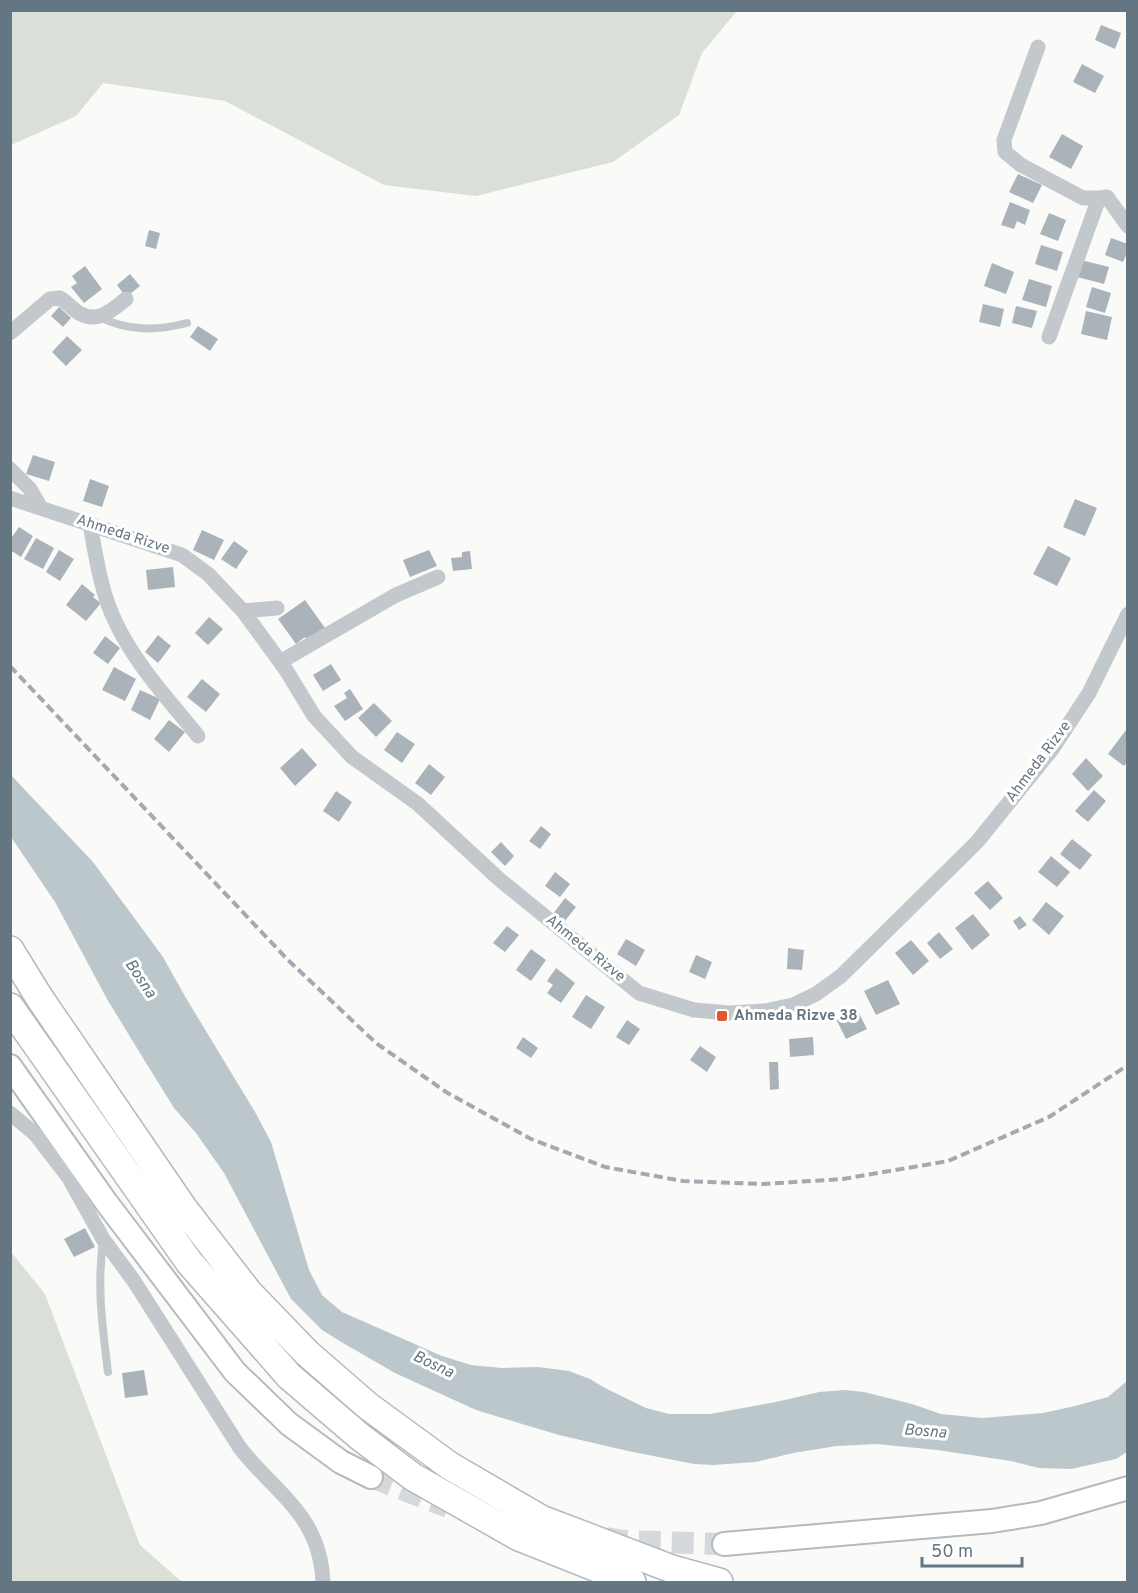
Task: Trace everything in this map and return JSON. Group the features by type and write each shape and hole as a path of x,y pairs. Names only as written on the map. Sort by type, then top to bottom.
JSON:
{"highway":[{"path":"10,950 39,997 184,1209 249,1293 307,1353 368,1406 450,1466 541,1519 672,1569 719,1582"},
{"path":"10,1007 189,1262 289,1376 359,1436 413,1477 519,1537 632,1582"}],"main road":[{"path":"10,1066 98,1209 235,1372 288,1424 341,1462 371,1477"},
{"path":"724,1544 992,1521 1041,1512 1128,1488"}],"street":[{"path":"1038,47 1004,140 1005,152 1021,165 1083,198 1107,196 1128,226"},
{"path":"1049,337 1099,198"},
{"path":"10,333 50,299 60,298 79,313 91,317 105,316 126,299"},
{"path":"10,469 30,489 42,508"},
{"name":"Ahmeda Rizve","path":"10,498 182,555 208,574 243,611 286,670 314,716 352,757 418,804 499,879 639,993 694,1010 729,1013 765,1011 793,1005 816,994 841,976 977,842 1053,748 1089,693 1128,614"},
{"path":"90,524 104,592 115,622 144,669 198,736"},
{"path":"280,662 396,595 438,577"},
{"path":"243,611 277,608"},
{"path":"10,1113 35,1134 69,1178 98,1209 103,1239 134,1281 240,1448 254,1466 284,1494 304,1518 317,1545 323,1569 323,1582"}],"lane":[{"path":"98,316 114,324 152,330 187,323"},
{"path":"103,1239 99,1275 108,1372"}],"shaded area":[{"path":"10,11 737,11 702,53 679,115 613,162 476,196 384,185 225,101 103,83 76,116 11,145"},
{"path":"11,1252 45,1294 140,1545 182,1582 11,1582"}],"water":[{"name":"Bosna","path":"10,774 93,862 163,957 271,1142 309,1270 322,1295 342,1312 442,1356 471,1365 502,1368 538,1367 569,1371 590,1379 646,1408 669,1414 710,1414 819,1392 845,1390 864,1392 912,1404 941,1414 982,1418 1043,1413 1075,1406 1108,1397 1127,1381 1127,1452 1116,1459 1071,1469 1039,1468 1011,1461 937,1450 877,1444 837,1446 756,1462 694,1464 559,1435 476,1410 395,1373 343,1343 322,1330 291,1299 224,1173 196,1133 174,1108 107,999 55,902 11,837"}],"building":[{"path":"1101,25 1121,33 1115,49 1095,40"},
{"path":"1082,64 1104,76 1095,93 1073,82"},
{"path":"1062,134 1083,146 1071,169 1049,157"},
{"path":"1018,174 1042,185 1033,203 1009,192"},
{"path":"1010,202 1030,210 1025,225 1017,221 1014,229 1001,225"},
{"path":"1049,213 1066,220 1058,241 1040,234"},
{"path":"149,230 160,233 156,249 145,246"},
{"path":"1111,238 1128,244 1128,251 1123,262 1105,255"},
{"path":"1041,245 1063,252 1057,271 1035,264"},
{"path":"1081,260 1109,267 1104,284 1077,277"},
{"path":"992,263 1014,272 1006,294 984,286"},
{"path":"85,266 102,289 84,303 71,287 77,283 72,276"},
{"path":"130,274 140,286 126,297 117,285"},
{"path":"1029,279 1052,286 1046,307 1022,300"},
{"path":"1092,287 1111,293 1105,313 1086,307"},
{"path":"983,304 1004,309 1000,327 979,322"},
{"path":"1016,306 1037,311 1032,328 1012,323"},
{"path":"59,307 71,318 63,327 51,316"},
{"path":"1086,311 1112,317 1107,340 1081,334"},
{"path":"198,326 218,339 210,351 190,337"},
{"path":"67,336 82,350 66,366 52,352"},
{"path":"33,455 55,462 49,481 26,474"},
{"path":"90,479 109,486 102,507 83,501"},
{"path":"1075,499 1097,508 1085,536 1063,527"},
{"path":"19,527 33,536 21,557 10,550 10,540"},
{"path":"202,530 224,540 214,560 193,550"},
{"path":"36,538 54,548 43,569 24,559"},
{"path":"234,541 248,551 236,569 221,559"},
{"path":"1048,546 1071,558 1057,586 1033,574"},
{"path":"59,550 74,559 60,581 46,572"},
{"path":"429,550 437,566 410,577 403,560"},
{"path":"470,551 472,569 453,571 451,558 462,557 462,552"},
{"path":"173,567 175,587 148,590 146,570"},
{"path":"82,584 101,603 86,621 66,605"},
{"path":"305,600 325,628 307,641 305,637 296,644 278,619"},
{"path":"209,617 223,629 208,645 195,633"},
{"path":"158,635 171,646 158,663 145,652"},
{"path":"105,636 120,648 108,664 93,653"},
{"path":"331,664 341,680 323,691 313,675"},
{"path":"114,667 136,679 125,701 102,690"},
{"path":"202,679 220,694 206,712 187,697"},
{"path":"350,689 363,709 345,721 334,706 347,698 344,693"},
{"path":"140,690 160,699 150,720 131,710"},
{"path":"374,703 392,721 376,737 358,718"},
{"path":"169,720 185,732 169,752 154,739"},
{"path":"1126,730 1128,761 1124,766 1108,754"},
{"path":"397,732 415,744 402,763 384,750"},
{"path":"302,748 317,765 295,786 280,768"},
{"path":"1086,758 1103,776 1088,791 1072,774"},
{"path":"429,764 445,777 431,795 415,783"},
{"path":"1094,790 1106,801 1088,822 1075,811"},
{"path":"336,791 352,802 339,822 323,811"},
{"path":"541,826 551,834 540,849 529,841"},
{"path":"1072,839 1092,855 1080,870 1060,854"},
{"path":"501,842 514,856 505,866 491,852"},
{"path":"1051,856 1070,872 1057,887 1038,872"},
{"path":"555,872 570,884 560,897 545,886"},
{"path":"988,881 1003,898 990,910 974,893"},
{"path":"565,898 576,907 564,922 553,914"},
{"path":"1046,902 1064,916 1049,935 1032,920"},
{"path":"973,914 990,935 972,950 955,928"},
{"path":"1020,916 1027,925 1019,930 1013,921"},
{"path":"507,926 519,935 505,952 493,943"},
{"path":"939,932 953,949 940,959 927,943"},
{"path":"626,939 645,950 636,966 617,954"},
{"path":"911,940 929,961 913,975 895,953"},
{"path":"788,948 804,950 802,970 787,969"},
{"path":"531,949 546,960 531,981 516,970"},
{"path":"696,955 712,962 705,979 689,972"},
{"path":"556,968 575,983 561,1003 547,993 553,985 547,981"},
{"path":"888,980 900,1004 876,1015 864,991"},
{"path":"586,995 605,1007 591,1029 572,1017"},
{"path":"857,1009 867,1029 846,1039 836,1019"},
{"path":"627,1020 640,1029 629,1045 616,1037"},
{"path":"523,1037 538,1048 531,1058 516,1048"},
{"path":"813,1037 814,1055 790,1057 789,1039"},
{"path":"700,1046 716,1057 707,1072 690,1060"},
{"path":"769,1062 778,1062 779,1089 770,1090"},
{"path":"85,1228 95,1247 74,1257 64,1239"},
{"path":"144,1370 148,1395 125,1398 122,1373"}],"tunnel":[{"path":"371,1477 448,1507"},
{"path":"606,1538 624,1541 724,1544"}],"railway":[{"path":"10,666 288,960 376,1043 446,1092 531,1139 605,1167 683,1181 763,1184 843,1179 948,1161 1049,1117 1128,1065"}],"place":[{"name":"Ahmeda Rizve 38","path":"722,1016"}]}
